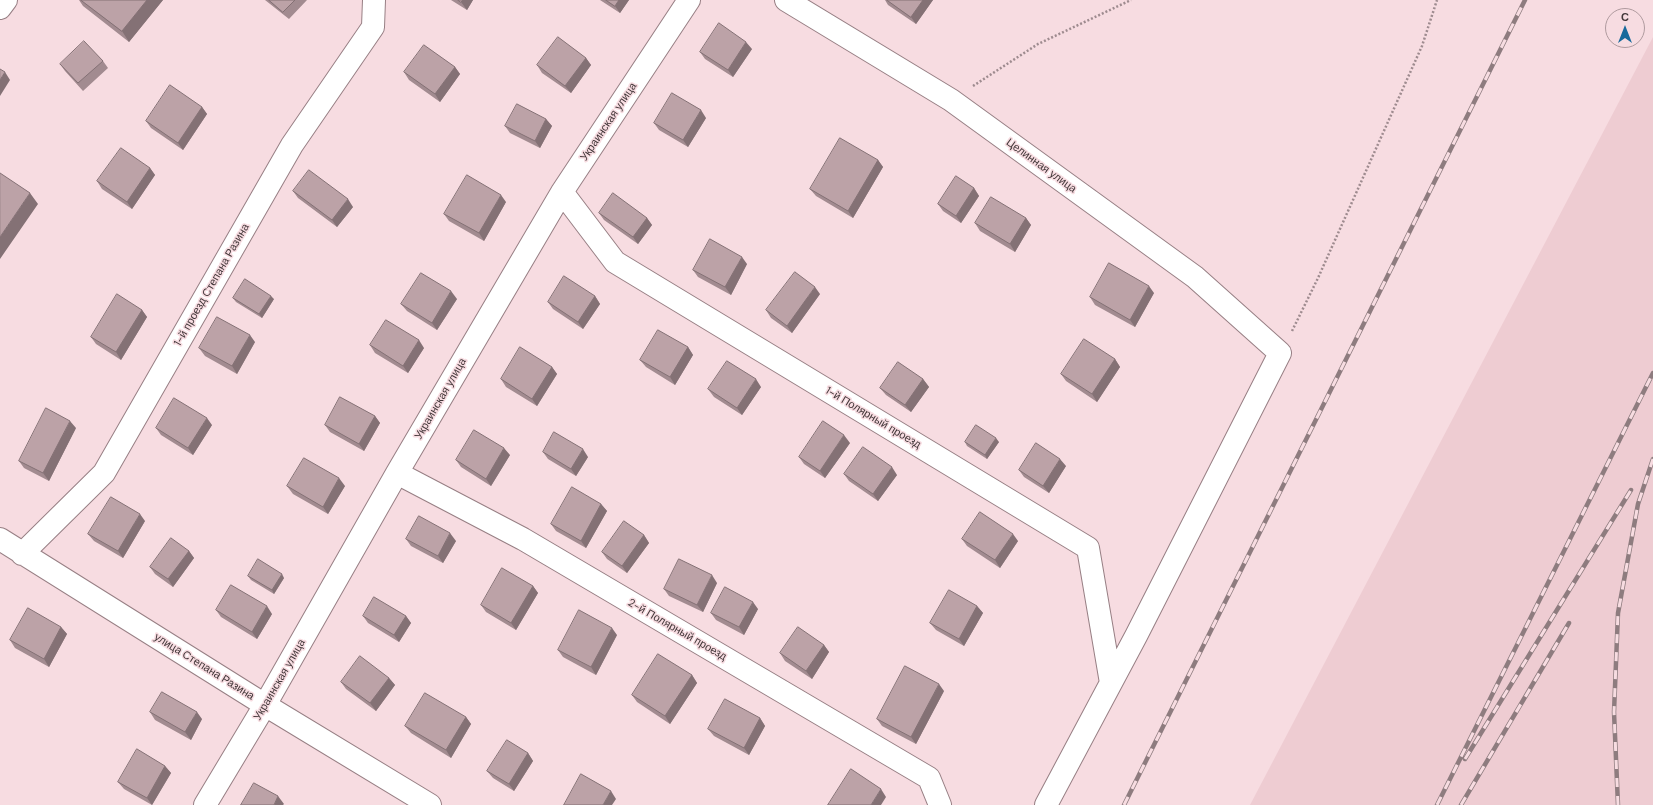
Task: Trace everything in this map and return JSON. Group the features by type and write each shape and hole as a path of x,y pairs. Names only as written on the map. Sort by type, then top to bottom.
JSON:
{"street":[{"path":"0,8 6,0"},
{"name":"1-й проезд Степана Разина","path":"22,554 104,473 292,145 373,27 374,0"},
{"name":"Украинская улица","path":"205,805 265,705 397,473 562,192 689,0"},
{"name":"Целинная улица","path":"786,0 951,100 1195,278 1280,353"},
{"name":"1-й Полярный проезд","path":"562,192 615,262 1088,548 1111,684"},
{"path":"1046,805 1111,684 1280,353"},
{"name":"2-й Полярный проезд","path":"397,473 523,539 928,778 940,805"},
{"name":"улица Степана Разина","path":"0,539 265,705 430,805"}],"path":[{"path":"951,100 1038,44 1131,0"},
{"path":"1280,353 1318,278 1419,53 1437,0"}],"shaded area":[{"path":"1653,37 1653,805 1250,805"}],"building":[{"path":"81,0 147,0 122,31"},
{"path":"269,0 295,0 283,12"},
{"path":"606,0 619,0 615,6"},
{"path":"887,0 923,0 911,17"},
{"path":"719,23 746,42 728,70 700,52"},
{"path":"558,37 586,58 565,86 537,65"},
{"path":"84,41 103,61 78,83 60,64"},
{"path":"424,45 455,67 435,94 404,72"},
{"path":"0,69 5,72 0,80"},
{"path":"170,85 202,107 178,143 146,121"},
{"path":"672,93 701,110 683,140 654,123"},
{"path":"517,104 546,119 535,141 505,126"},
{"path":"840,138 878,160 848,211 810,189"},
{"path":"121,148 150,168 127,202 97,181"},
{"path":"309,170 348,199 332,220 293,191"},
{"path":"0,173 30,193 0,237"},
{"path":"467,175 501,195 479,233 444,214"},
{"path":"956,176 974,188 956,216 938,204"},
{"path":"613,193 647,218 633,237 599,213"},
{"path":"991,197 1026,218 1010,244 975,223"},
{"path":"710,239 742,257 725,287 693,270"},
{"path":"1109,263 1149,286 1130,320 1090,297"},
{"path":"795,272 815,287 787,326 766,310"},
{"path":"421,273 451,291 432,323 401,304"},
{"path":"564,276 595,296 578,322 548,302"},
{"path":"245,279 271,296 259,314 233,298"},
{"path":"117,294 142,310 116,352 91,337"},
{"path":"217,317 250,335 232,366 199,348"},
{"path":"386,320 419,340 403,366 370,345"},
{"path":"658,330 688,347 670,377 640,360"},
{"path":"1084,339 1115,359 1092,394 1061,374"},
{"path":"520,347 552,367 532,399 501,379"},
{"path":"727,361 756,379 737,408 708,389"},
{"path":"898,362 923,379 905,405 880,388"},
{"path":"340,397 375,416 359,444 325,425"},
{"path":"174,398 207,418 188,448 156,428"},
{"path":"46,408 70,421 43,473 19,461"},
{"path":"823,421 844,435 820,471 799,457"},
{"path":"976,425 996,438 985,455 965,442"},
{"path":"474,430 504,448 486,479 456,460"},
{"path":"554,432 583,449 571,469 543,452"},
{"path":"1036,443 1060,459 1043,486 1019,470"},
{"path":"863,447 892,467 873,494 844,474"},
{"path":"304,458 339,478 323,507 287,486"},
{"path":"572,487 601,504 581,541 551,524"},
{"path":"111,497 140,514 118,551 88,534"},
{"path":"980,512 1013,534 995,560 962,539"},
{"path":"419,516 450,533 438,556 406,539"},
{"path":"624,521 644,535 622,566 602,552"},
{"path":"171,538 189,551 168,579 150,567"},
{"path":"258,559 282,574 272,590 248,576"},
{"path":"679,559 712,575 697,605 664,589"},
{"path":"502,568 533,586 511,623 481,605"},
{"path":"231,585 267,606 252,632 216,610"},
{"path":"725,587 753,602 739,627 711,613"},
{"path":"949,590 977,606 959,639 930,623"},
{"path":"374,597 406,616 394,635 363,616"},
{"path":"28,608 61,627 44,659 10,640"},
{"path":"579,610 612,628 591,667 558,650"},
{"path":"798,627 824,645 806,671 780,653"},
{"path":"658,654 692,675 665,716 632,695"},
{"path":"360,656 389,678 370,703 341,682"},
{"path":"905,666 939,684 911,737 877,719"},
{"path":"162,692 197,712 185,732 150,712"},
{"path":"425,693 466,717 446,750 405,726"},
{"path":"725,699 760,718 744,748 708,729"},
{"path":"507,740 528,753 509,784 487,771"},
{"path":"137,749 165,766 147,798 118,782"},
{"path":"851,769 881,789 871,805 828,805"},
{"path":"581,774 611,791 603,805 564,805"},
{"path":"254,783 278,796 274,805 241,805"}],"railway":[{"path":"1124,805 1525,0"},
{"path":"1437,805 1653,373"},
{"path":"1618,805 1614,712 1618,613 1638,504 1653,459"},
{"path":"1465,759 1631,490"},
{"path":"1461,805 1569,623"}]}
